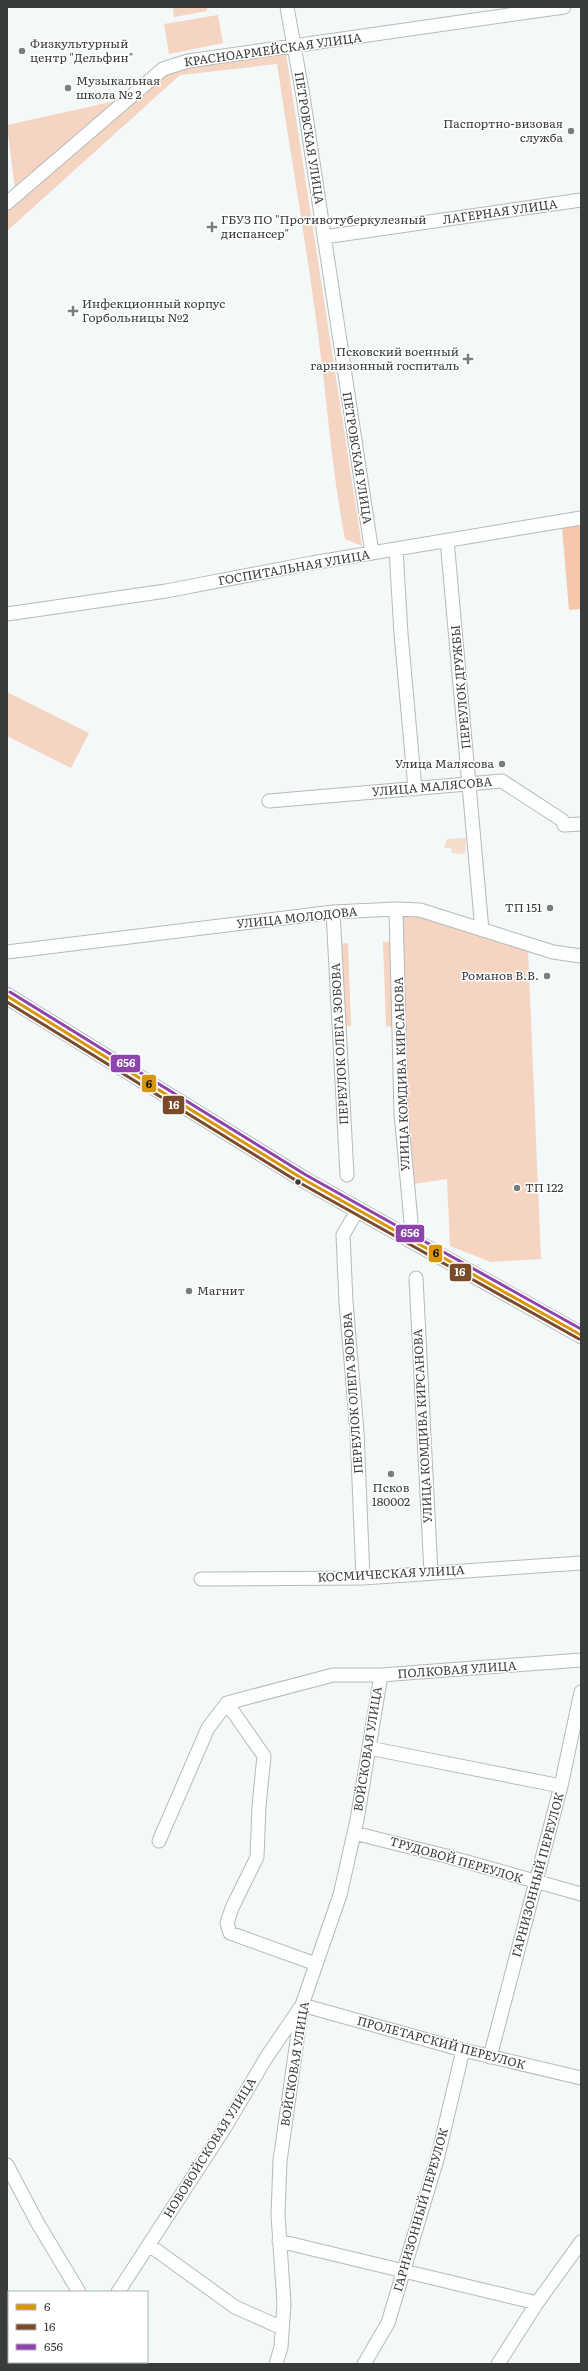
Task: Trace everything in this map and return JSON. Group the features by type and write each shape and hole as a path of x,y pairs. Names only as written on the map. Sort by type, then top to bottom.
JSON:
{"main road":[{"path":"7,996 357,1211 581,1335"}],"street":[{"name":"ПЕТРОВСКАЯ УЛИЦА","path":"287,7 372,553"},
{"name":"КРАСНОАРМЕЙСКАЯ УЛИЦА","path":"8,198 163,68 188,61 564,7"},
{"name":"ЛАГЕРНАЯ УЛИЦА","path":"324,237 581,200"},
{"name":"ГОСПИТАЛЬНАЯ УЛИЦА","path":"7,614 166,590 372,553 581,518"},
{"name":"ПЕРЕУЛОК ДРУЖБЫ","path":"447,540 482,930"},
{"path":"396,549 401,634 415,789"},
{"name":"УЛИЦА МАЛЯСОВА","path":"268,801 470,785 502,781 562,820 564,825 581,824"},
{"name":"УЛИЦА МОЛОДОВА","path":"7,952 333,912 396,909 420,910 553,952 581,956"},
{"name":"УЛИЦА КОМДИВА КИРСАНОВА","path":"396,909 401,1113 411,1222 409,1240"},
{"name":"ПЕРЕУЛОК ОЛЕГА ЗОБОВА","path":"333,912 347,1175"},
{"name":"ПЕРЕУЛОК ОЛЕГА ЗОБОВА","path":"357,1211 343,1235 357,1432 363,1578"},
{"name":"УЛИЦА КОМДИВА КИРСАНОВА","path":"416,1278 431,1573"},
{"name":"КОСМИЧЕСКАЯ УЛИЦА","path":"201,1579 363,1578 581,1562"},
{"name":"ПОЛКОВАЯ УЛИЦА","path":"227,1703 333,1675 381,1676 581,1660"},
{"name":"ВОЙСКОВАЯ УЛИЦА","path":"276,2364 281,2346 284,2304 279,2241 280,2161 302,2005 340,1895 354,1833 381,1676"},
{"name":"ГАРНИЗОННЫЙ ПЕРЕУЛОК","path":"490,2057 561,1786 581,1692"},
{"path":"159,1842 208,1728 227,1703 264,1756 259,1806 257,1857 232,1908 227,1923 230,1933 316,1964"},
{"path":"369,1748 561,1786"},
{"name":"ТРУДОВОЙ ПЕРЕУЛОК","path":"354,1833 446,1856 536,1883 581,1894"},
{"name":"ПРОЛЕТАРСКИЙ ПЕРЕУЛОК","path":"302,2005 463,2050 581,2078"},
{"name":"НОВОВОЙСКОВАЯ УЛИЦА","path":"119,2291 224,2129 266,2058 302,2005"},
{"name":"ГАРНИЗОННЫЙ ПЕРЕУЛОК","path":"364,2364 388,2322 438,2156 463,2050"},
{"path":"7,2165 37,2222 77,2291"},
{"path":"279,2241 537,2303"},
{"path":"498,2364 537,2303 581,2242"},
{"path":"148,2244 235,2307 282,2328"}],"shaded area":[{"path":"173,7 207,7 207,11 174,17"},
{"path":"218,15 223,43 169,54 164,24"},
{"path":"286,54 362,546 345,539 341,518 312,290 277,64 180,75 7,231 7,205 167,73 188,66"},
{"path":"115,101 15,190 7,125"},
{"path":"581,525 581,609 569,610 562,528"},
{"path":"7,692 89,733 71,768 7,736"},
{"path":"466,838 465,854 452,853 451,848 444,848 447,839"},
{"path":"402,916 421,916 528,949 541,1259 491,1262 450,1246 447,1179 414,1184 407,1124"},
{"path":"397,941 399,1028 386,1026 383,942"},
{"path":"348,943 351,1026 339,1026 334,944"}],"transit line":[{"name":"656","path":"10,992 306,1175 581,1329"},
{"name":"6","path":"7,996 303,1179 581,1335"},
{"name":"16","path":"7,1002 300,1183 579,1339"}],"place":[{"name":"Физкультурный центр \"Дельфин\"","path":"22,51"},
{"name":"Музыкальная школа № 2","path":"68,88"},
{"name":"Паспортно-визовая служба","path":"571,131"},
{"name":"ГБУЗ ПО \"Противотуберкулезный диспансер\"","path":"212,227"},
{"name":"Инфекционный корпус Горбольницы №2","path":"73,311"},
{"name":"Псковский военный гарнизонный госпиталь","path":"468,359"},
{"name":"Улица Малясова","path":"502,764"},
{"name":"ТП 151","path":"550,908"},
{"name":"Романов В.В.","path":"547,976"},
{"name":"ТП 122","path":"517,1188"},
{"name":"Магнит","path":"189,1291"},
{"name":"Псков 180002","path":"391,1474"}]}
